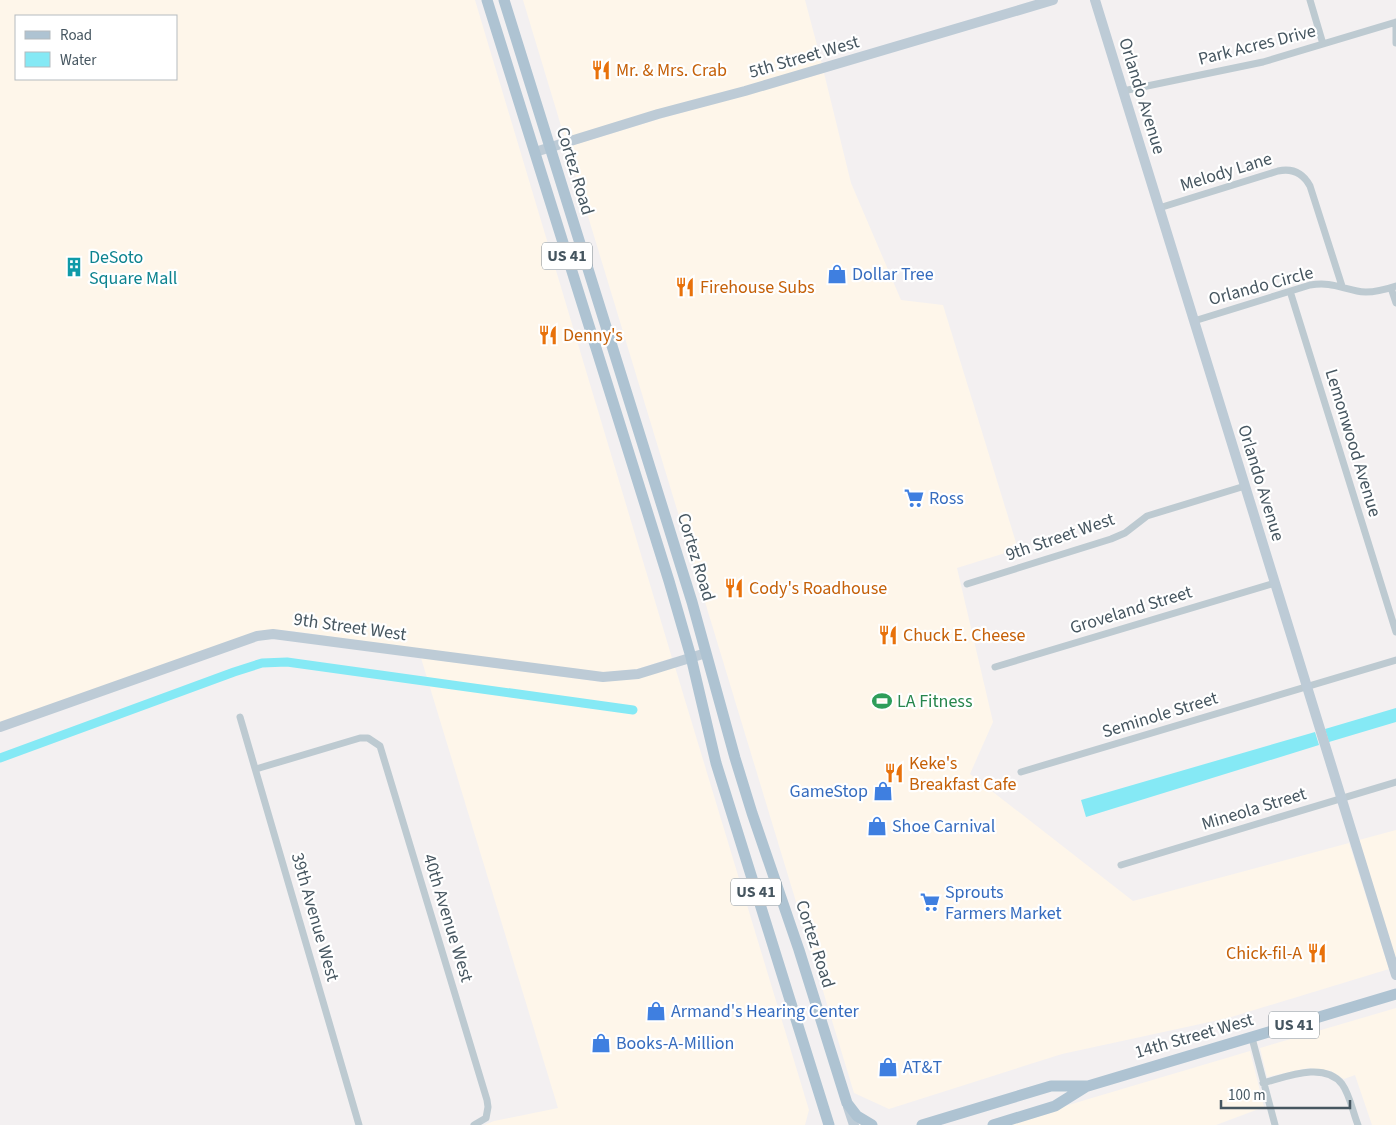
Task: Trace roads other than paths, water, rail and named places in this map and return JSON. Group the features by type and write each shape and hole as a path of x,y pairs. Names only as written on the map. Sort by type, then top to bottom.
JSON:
{"main road":[{"name":"Cortez Road","path":"487,0 669,581 691,657 716,763 829,1125"},
{"name":"Cortez Road","path":"504,0 692,602 749,804 802,958 847,1103"},
{"name":"14th Street West","path":"993,1125 1055,1106 1088,1086 1396,994"},
{"name":"14th Street West","path":"922,1125 1051,1086 1088,1086"},
{"name":"US 41","path":"847,1103 857,1116 872,1125"}],"street":[{"name":"5th Street West","path":"535,152 658,114 745,91 1053,0"},
{"name":"Orlando Avenue","path":"1095,0 1396,975"},
{"path":"1310,0 1323,44"},
{"name":"Park Acres Drive","path":"1123,91 1263,62 1396,22"},
{"path":"1396,22 1396,43"},
{"name":"Melody Lane","path":"1159,208 1278,171 1296,172 1306,178 1310,186 1342,286"},
{"path":"574,278 589,273"},
{"name":"Orlando Circle","path":"1194,321 1318,284 1342,286 1365,292 1394,287"},
{"path":"1394,287 1396,303"},
{"name":"Lemonwood Avenue","path":"1290,291 1396,632"},
{"path":"616,412 631,407"},
{"name":"9th Street West","path":"967,584 1111,539 1125,533 1147,516 1245,486"},
{"name":"Groveland Street","path":"995,666 1275,583"},
{"name":"9th Street West","path":"0,727 257,636 273,634 603,677 638,674 706,653"},
{"path":"1307,686 1396,660"},
{"name":"Seminole Street","path":"1021,772 1307,686"},
{"name":"39th Avenue West","path":"240,717 360,1125"},
{"name":"40th Avenue West","path":"256,769 349,740 368,738 380,746 487,1100 488,1113 484,1120 474,1125"},
{"name":"Mineola Street","path":"1121,865 1396,782"},
{"path":"1252,1038 1275,1125"},
{"path":"1263,1083 1308,1072 1322,1074 1340,1082 1346,1092 1358,1125"},
{"name":"Cortez Road","path":"847,1103 854,1125"}],"water":[{"path":"1396,708 1396,722 1329,742 1325,729"},
{"path":"1315,732 1319,745 1086,817 1081,800"}],"waterway":[{"path":"0,758 262,663 287,662 633,710"}],"place":[{"name":"Mr. & Mrs. Crab","path":"601,70"},
{"name":"DeSoto Square Mall","path":"74,267"},
{"name":"Dollar Tree","path":"837,274"},
{"name":"Firehouse Subs","path":"685,287"},
{"name":"Denny's","path":"548,335"},
{"name":"Ross","path":"914,498"},
{"name":"Cody's Roadhouse","path":"734,588"},
{"name":"Chuck E. Cheese","path":"888,635"},
{"name":"LA Fitness","path":"882,701"},
{"name":"Keke's Breakfast Cafe","path":"894,773"},
{"name":"GameStop","path":"883,791"},
{"name":"Shoe Carnival","path":"877,826"},
{"name":"Sprouts Farmers Market","path":"930,902"},
{"name":"Chick-fil-A","path":"1317,953"},
{"name":"Armand's Hearing Center","path":"656,1011"},
{"name":"Books-A-Million","path":"601,1043"},
{"name":"AT&T","path":"888,1067"}]}
